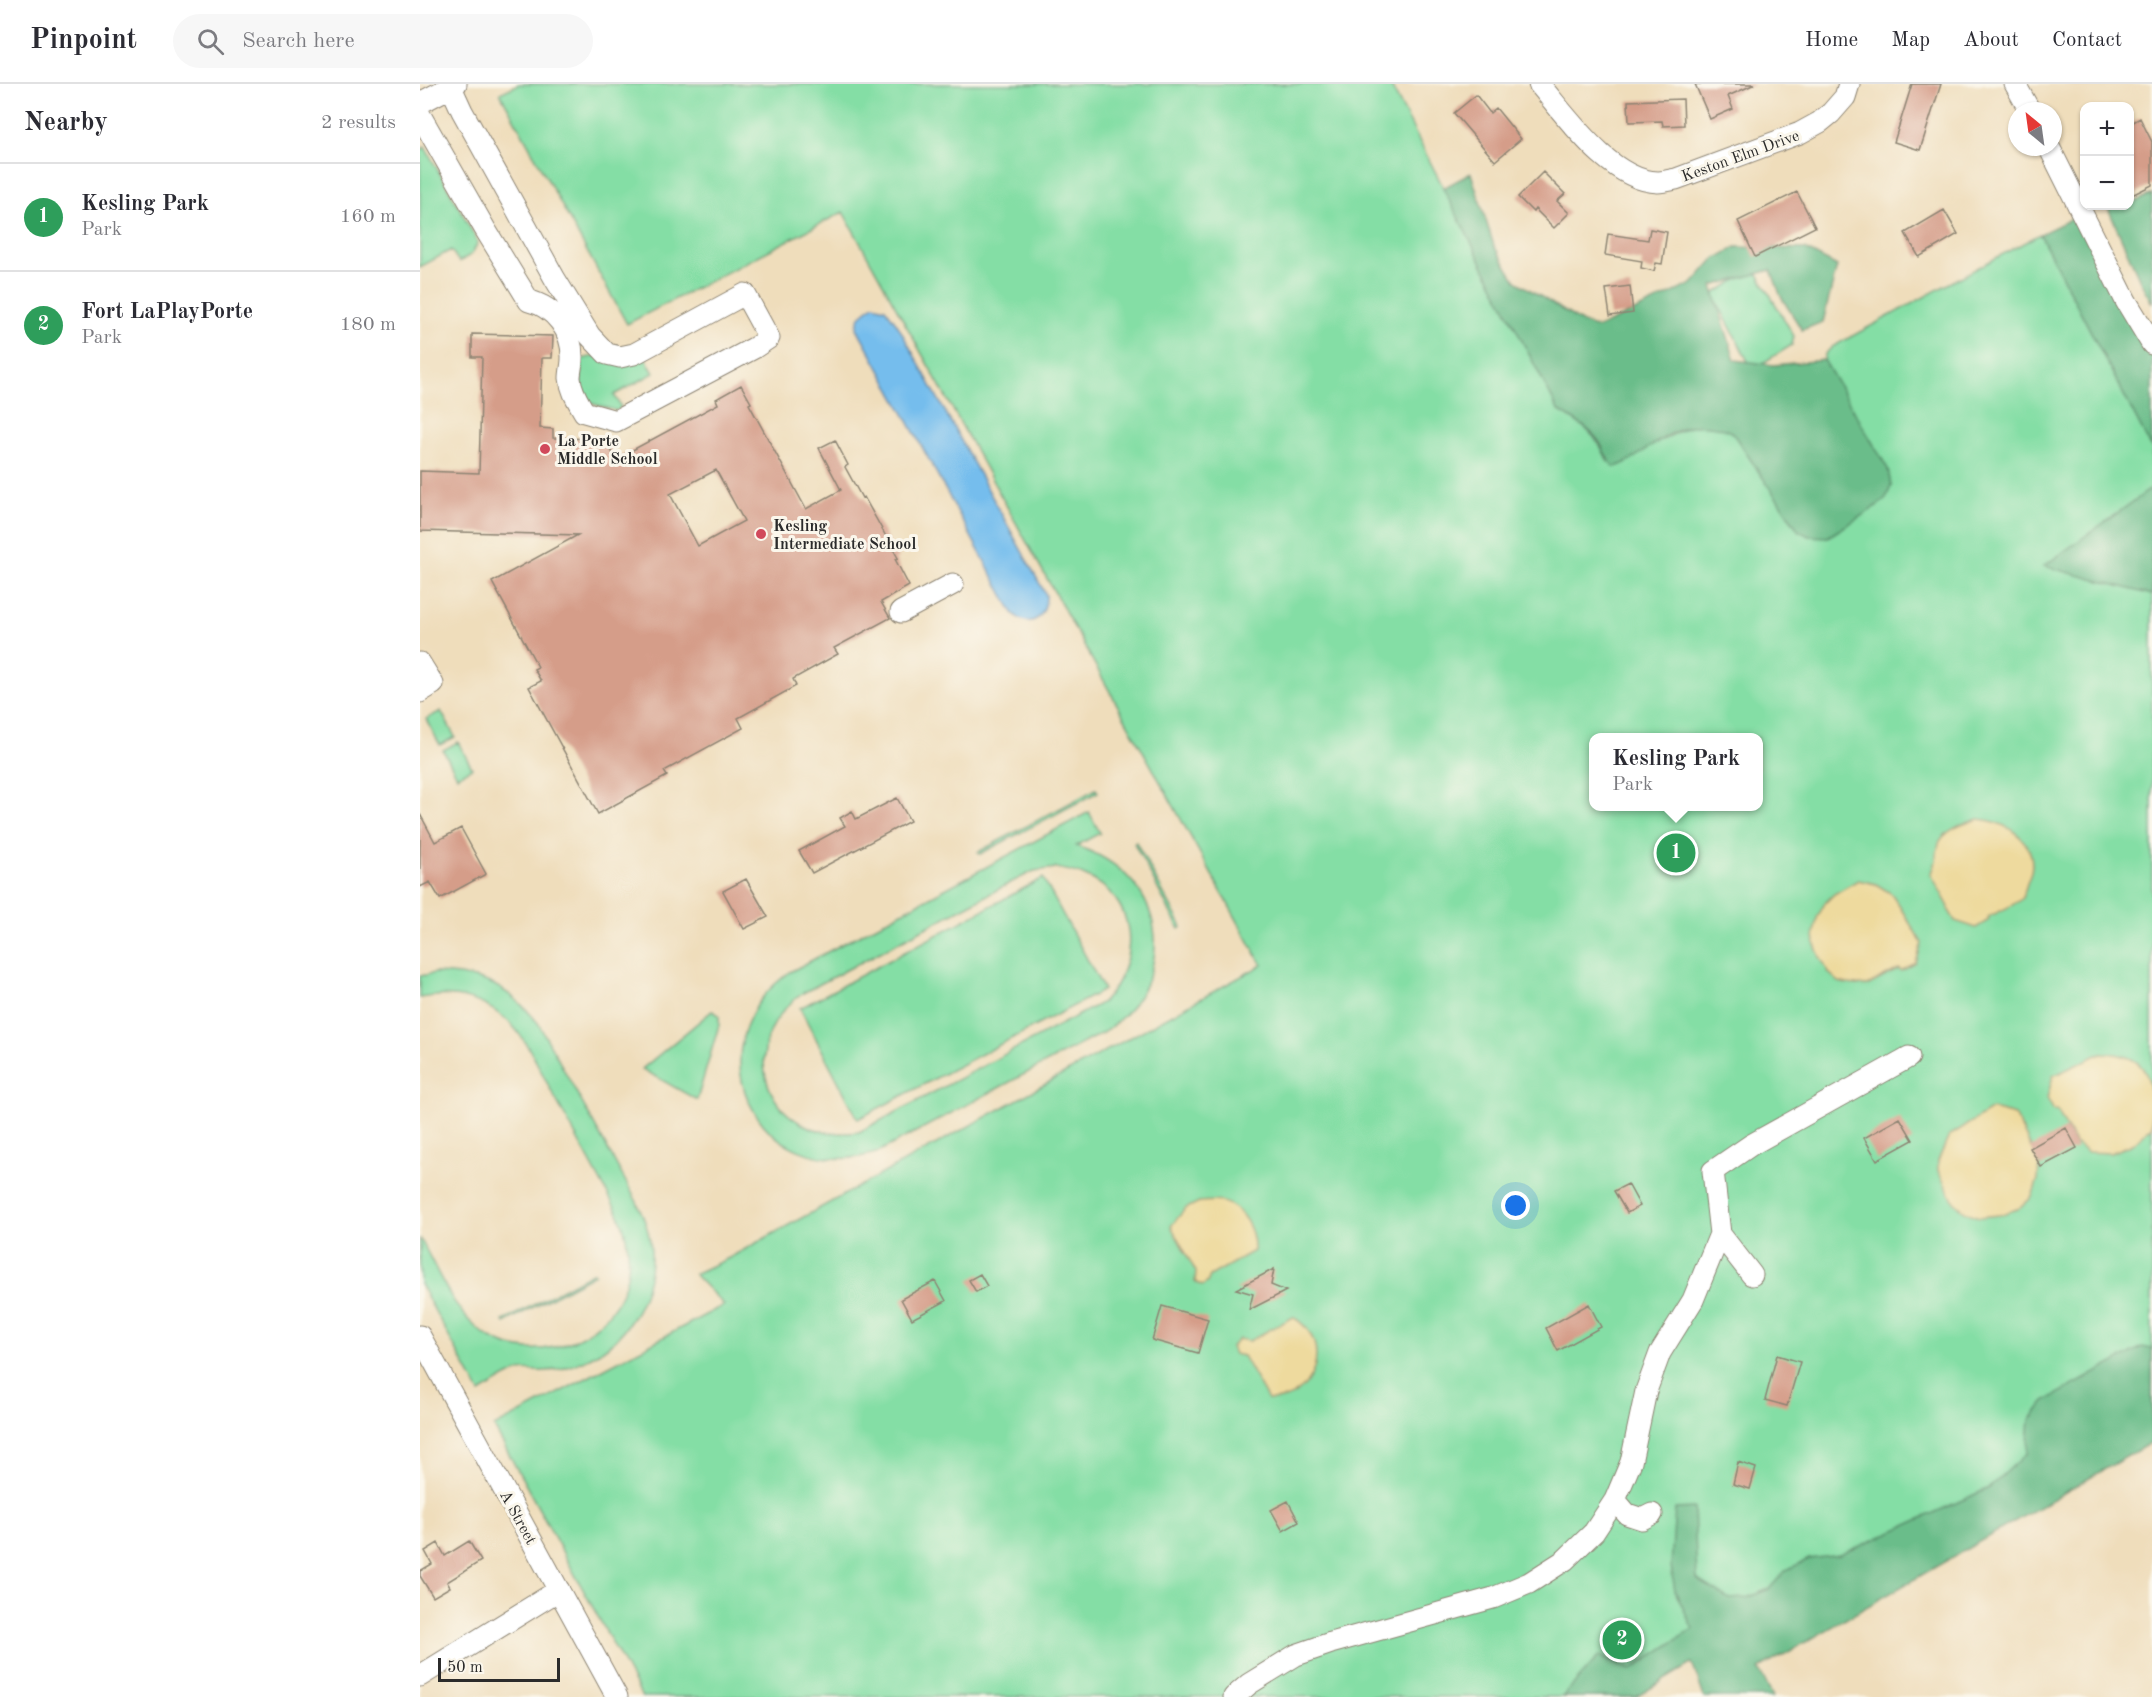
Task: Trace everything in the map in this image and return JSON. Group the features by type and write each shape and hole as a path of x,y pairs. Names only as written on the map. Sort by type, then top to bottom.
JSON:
{"street":[{"name":"Keston Elm Drive","path":"1539,84 1574,126 1607,159 1624,172 1658,182 1676,179 1800,133 1831,113 1845,98 1849,84"},
{"path":"2015,84 2025,102"},
{"path":"420,103 453,85 462,111 555,279 590,336 607,354 620,357 634,354 745,294 769,338 616,421 584,412 574,396 570,376 573,360 567,331 555,314 536,302 529,301 420,115"},
{"path":"2054,156 2126,301 2152,344"},
{"path":"901,612 953,584"},
{"path":"420,663 433,684 420,692"},
{"path":"1234,1697 1249,1684 1296,1655 1331,1643 1493,1599 1529,1583 1565,1560 1594,1532 1615,1500 1631,1462 1646,1391 1660,1353 1693,1300 1720,1234 1713,1172 1751,1145 1909,1057"},
{"path":"1720,1234 1752,1275"},
{"name":"A Street","path":"420,1336 617,1697"},
{"path":"1615,1500 1627,1514 1642,1519 1652,1514"},
{"path":"420,1676 559,1590"}],"green space":[{"path":"519,84 1390,84 1558,410 1594,437 1608,462 1691,426 1719,427 1732,432 1799,531 1828,537 1885,500 1891,486 1824,360 1825,354 1832,347 2040,234 2152,449 2152,1408 1692,1663 1636,1697 642,1697 494,1427 724,1305 694,1274 729,1258 1262,965 843,212 627,324 500,93"},
{"path":"425,147 478,242 472,254 459,262 451,250 420,267 420,150"},
{"path":"1471,173 1494,246 1516,281 1583,323 1598,328 1692,284 1713,260 1736,247 1805,249 1837,266 1823,322 1802,330 1781,297 1771,270 1712,286 1735,360 1774,365 1824,360 1888,469 1891,486 1885,500 1828,537 1809,536 1799,531 1732,432 1707,426 1676,431 1615,467 1591,433 1558,410 1443,188"},
{"path":"2152,194 2152,303 2109,210 2134,210 2135,202"},
{"path":"2077,216 2152,354 2152,449 2040,234"},
{"path":"1755,269 1794,336 1792,345 1758,366 1750,365 1715,298 1715,293"},
{"path":"598,355 644,356 654,373 614,395 621,407 617,411 590,403 581,387 582,359"},
{"path":"2152,488 2152,595 2044,566"},
{"path":"441,711 455,737 440,745 426,719"},
{"path":"458,742 472,768 457,776 443,750"},
{"path":"1096,789 1098,792 980,854 978,852"},
{"path":"1089,812 1100,833 1076,846 1107,860 1130,880 1146,903 1154,929 1154,957 1146,984 1129,1009 1104,1032 876,1153 833,1158 797,1150 769,1130 749,1103 740,1070 743,1036 759,1002 790,972","holes":["1056,868 1080,874 1101,885 1115,898 1124,914 1128,932 1128,950 1124,968 1115,986 1103,1002 859,1132 827,1132 801,1124 782,1108 769,1087 764,1064 768,1039 780,1014 803,993 1034,871"]},
{"path":"1136,842 1182,927 1179,929 1134,843"},
{"path":"1043,878 1104,990 858,1119 800,1008"},
{"path":"435,973 467,976 493,984 516,999 538,1023 637,1202 646,1226 651,1250 647,1284 642,1301 624,1330 612,1343 574,1365 553,1370 520,1371 480,1393 420,1284 420,1238 448,1291 465,1316 486,1335 507,1345 530,1349 552,1347 574,1340 593,1329 610,1313 622,1294 628,1271 628,1248 618,1213 524,1040 508,1021 480,1003 451,996 420,998 420,976"},
{"path":"712,1011 719,1015 719,1025 697,1100 642,1069"},
{"path":"594,1272 595,1274 504,1323 503,1321"},
{"path":"2142,1347 2152,1349 2152,1442 1759,1669 1773,1697 1704,1697 1692,1663 1636,1697 1562,1697 1599,1656 1631,1670 1693,1629 1675,1591 1671,1566 1675,1509 1694,1508 1697,1579 1729,1599 1746,1598 1769,1589 1786,1570 1809,1559 1840,1555 1989,1488 2027,1453 2030,1420 2045,1401"}],"sand":[{"path":"1979,819 2002,825 2021,838 2028,847 2032,868 2021,899 1988,917 1989,920 1976,928 1955,921 1931,874 1943,836"},
{"path":"1858,880 1876,884 1892,894 1922,943 1916,963 1867,986 1839,982 1829,973 1815,945 1814,933 1817,918 1825,903 1834,894"},
{"path":"2101,1053 2130,1058 2140,1065 2146,1073 2151,1096 2152,1126 2133,1144 2111,1153 2087,1152 2075,1143 2057,1110 2054,1111 2047,1098 2053,1076"},
{"path":"1992,1109 2015,1115 2039,1164 2038,1179 2032,1197 2020,1208 2000,1215 1979,1217 1966,1212 1954,1202 1938,1171 1938,1161 1949,1136"},
{"path":"1220,1201 1236,1209 1250,1228 1254,1243 1254,1251 1210,1276 1207,1283 1202,1286 1195,1282 1196,1272 1171,1226 1185,1209 1199,1202"},
{"path":"1293,1317 1306,1328 1313,1341 1316,1355 1314,1369 1308,1381 1298,1392 1284,1398 1268,1400 1243,1356 1234,1354 1231,1347 1239,1339 1249,1341"}],"water":[{"path":"874,305 885,308 897,324 1046,595 1044,610 1036,619 1025,621 1013,613 857,328 860,317"}],"building":[{"path":"1695,84 1755,84 1728,96 1733,109 1710,119"},
{"path":"1912,84 1941,84 1920,150 1894,142"},
{"path":"1476,95 1490,113 1496,108 1521,139 1495,161 1454,113"},
{"path":"1683,99 1684,125 1663,126 1662,121 1629,122 1628,101"},
{"path":"2140,118 2152,142 2152,185 2134,194 2134,156 2134,122"},
{"path":"1543,172 1565,194 1557,201 1569,213 1554,228 1535,209 1533,212 1518,197"},
{"path":"1797,192 1815,227 1755,257 1738,221"},
{"path":"1944,210 1958,234 1919,257 1905,233"},
{"path":"1650,229 1667,232 1662,264 1656,263 1654,271 1641,268 1642,261 1605,255 1608,234 1648,240"},
{"path":"1630,286 1633,313 1610,316 1606,289"},
{"path":"472,334 553,336 552,358 542,358 540,428 553,429 553,438 605,439 616,459 718,404 716,399 741,385 806,509 841,490 819,448 835,440 848,465 845,467 898,558 895,559 909,586 881,602 890,618 834,648 838,654 793,679 796,686 738,718 743,728 664,771 667,776 598,814 529,687 541,681 534,669 538,667 492,582 578,535 420,531 420,471 479,473 482,357 472,357","holes":["716,470 744,521 698,546 670,494"]},
{"path":"897,798 910,821 812,873 799,851 845,826 840,818 852,811 856,819"},
{"path":"420,814 435,842 461,828 486,874 440,899 430,882 420,887"},
{"path":"746,879 768,917 744,929 723,891"},
{"path":"1900,1118 1913,1140 1877,1160 1864,1138"},
{"path":"2066,1128 2077,1148 2041,1167 2030,1148"},
{"path":"1628,1184 1640,1206 1627,1213 1614,1191"},
{"path":"1274,1269 1271,1285 1286,1291 1249,1310 1253,1294 1236,1289"},
{"path":"980,1274 987,1286 976,1292 969,1280"},
{"path":"935,1281 946,1301 912,1319 901,1299"},
{"path":"1589,1304 1601,1327 1558,1351 1546,1328"},
{"path":"1162,1306 1208,1319 1198,1353 1152,1340"},
{"path":"1777,1355 1800,1362 1787,1406 1765,1400"},
{"path":"1738,1462 1756,1468 1750,1489 1733,1484"},
{"path":"1288,1501 1299,1522 1283,1531 1271,1510"},
{"path":"469,1541 481,1561 447,1582 450,1587 433,1597 420,1576 420,1571 432,1564 425,1551 438,1543 445,1556"}],"place":[{"name":"La Porte Middle School","path":"545,449"},
{"name":"Kesling Intermediate School","path":"761,534"},
{"name":"Kesling Park","path":"1676,853"},
{"name":"Fort LaPlayPorte","path":"1622,1640"}]}
